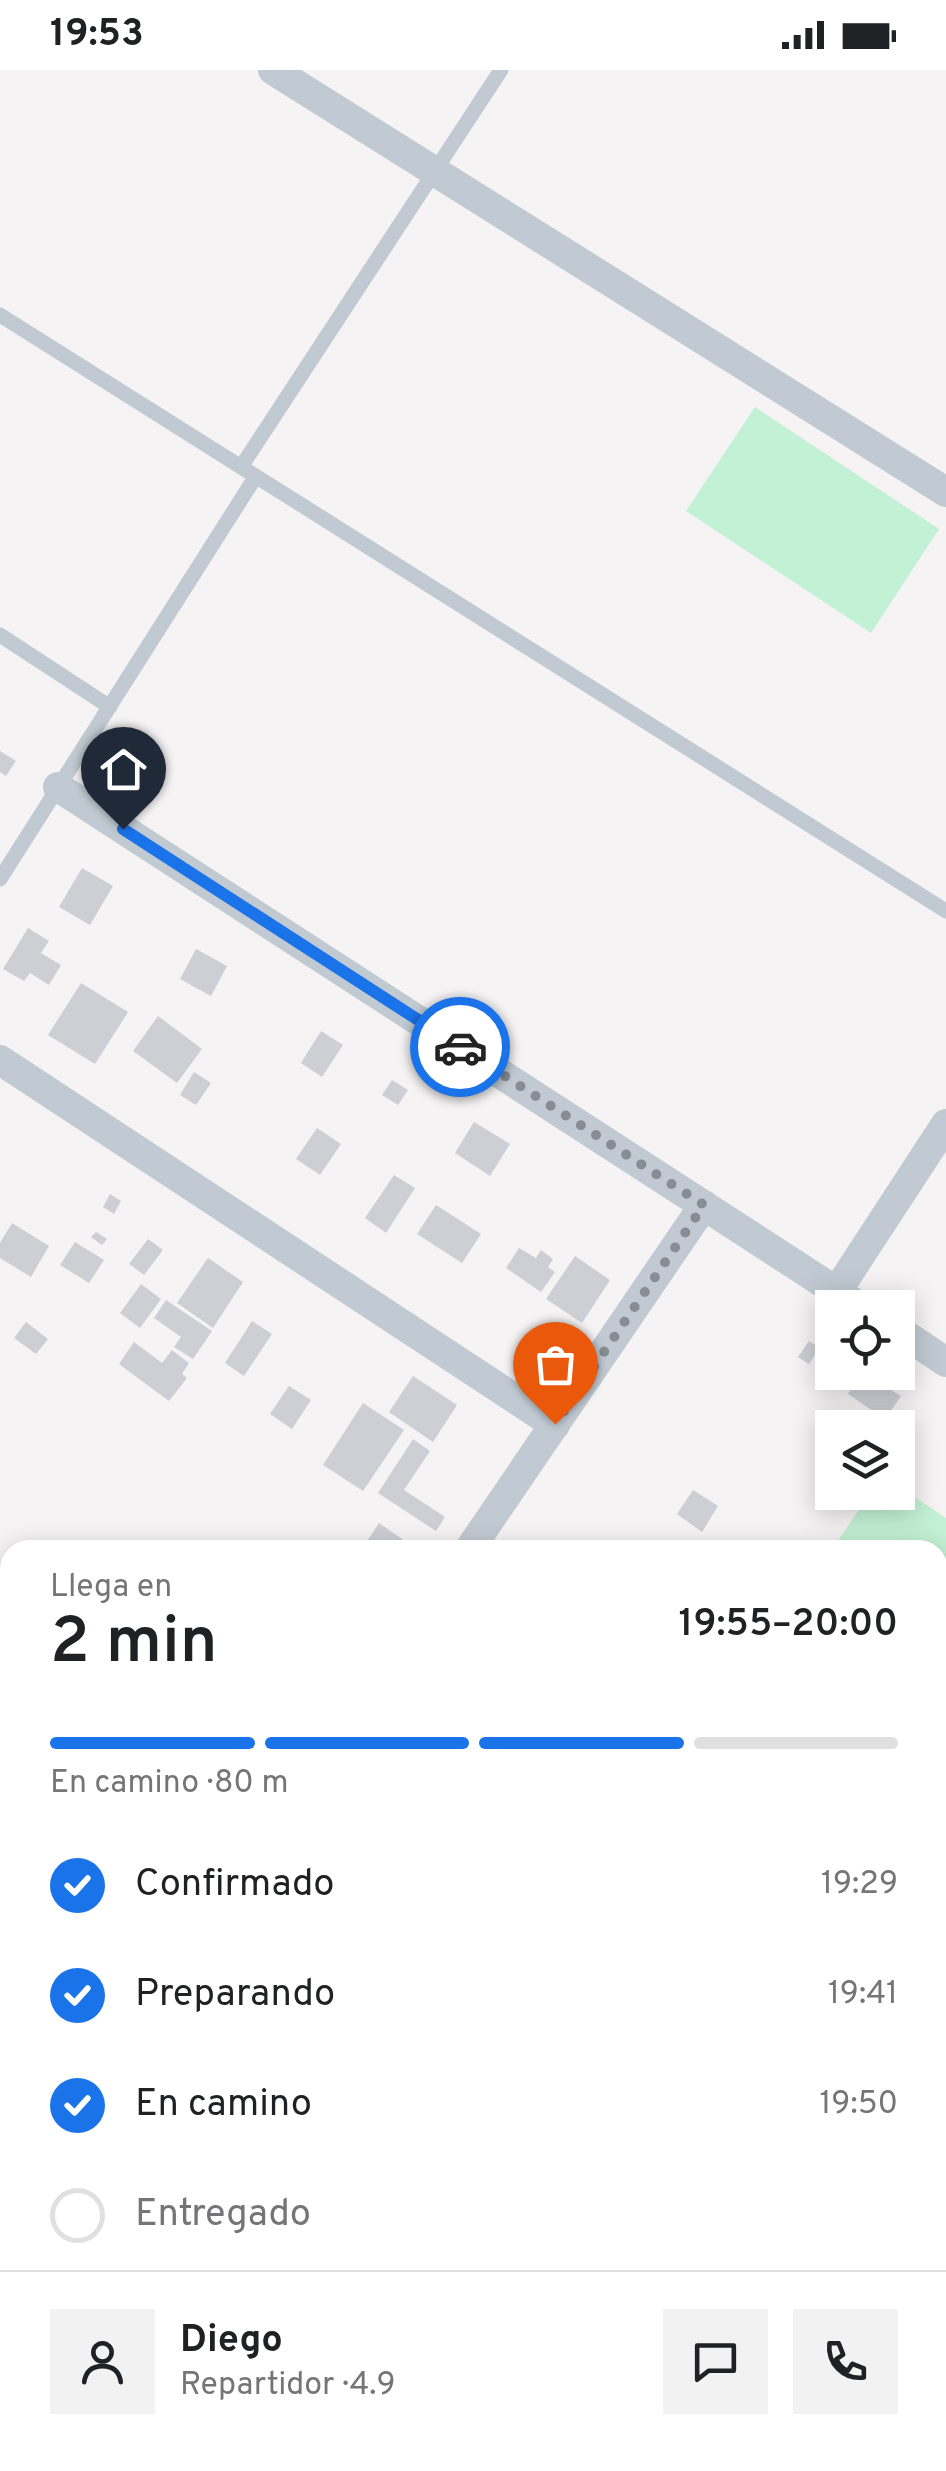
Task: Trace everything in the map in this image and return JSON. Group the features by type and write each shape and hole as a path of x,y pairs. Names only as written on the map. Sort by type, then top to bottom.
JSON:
{"street":[{"path":"273,70 946,492"},
{"path":"58,787 835,1290"},
{"path":"0,1060 555,1424"},
{"path":"854,1290 946,1124"},
{"path":"482,1540 555,1424 704,1205"},
{"path":"915,1341 946,1362"}],"lane":[{"path":"240,467 501,70"},
{"path":"0,315 946,912"},
{"path":"0,878 256,476"},
{"path":"0,635 110,706"}],"green space":[{"path":"755,407 939,529 871,633 686,511"},
{"path":"915,1497 946,1518 946,1540 839,1540 859,1510 915,1510"}],"building":[{"path":"0,751 16,761 6,776 0,772"},
{"path":"82,868 113,886 90,925 59,907"},
{"path":"28,928 49,941 41,953 61,965 49,985 30,973 24,981 3,969"},
{"path":"196,949 227,966 211,996 180,979"},
{"path":"81,983 128,1012 95,1064 48,1035"},
{"path":"158,1016 202,1049 177,1083 133,1051"},
{"path":"321,1031 343,1045 322,1077 301,1063"},
{"path":"194,1072 211,1083 196,1105 180,1095"},
{"path":"392,1080 408,1090 398,1105 382,1095"},
{"path":"474,1122 510,1144 490,1176 455,1153"},
{"path":"317,1128 341,1144 320,1175 296,1159"},
{"path":"394,1175 415,1188 386,1233 365,1218"},
{"path":"110,1194 121,1201 114,1214 103,1207"},
{"path":"436,1205 481,1234 462,1263 417,1234"},
{"path":"12,1223 49,1246 31,1277 0,1258 0,1243"},
{"path":"96,1232 107,1239 102,1245 91,1237"},
{"path":"148,1239 163,1250 144,1275 129,1264"},
{"path":"75,1242 104,1260 89,1283 60,1265"},
{"path":"519,1248 536,1258 541,1250 553,1259 548,1267 555,1272 541,1292 506,1268"},
{"path":"575,1256 610,1280 582,1323 546,1299"},
{"path":"208,1258 243,1282 213,1328 177,1303"},
{"path":"141,1284 161,1299 140,1328 120,1313"},
{"path":"166,1300 212,1331 193,1359 174,1347 181,1337 154,1318"},
{"path":"252,1321 272,1334 244,1376 225,1363"},
{"path":"26,1322 48,1339 36,1354 14,1338"},
{"path":"809,1341 815,1345 815,1355 809,1364 798,1357"},
{"path":"134,1342 162,1363 172,1350 189,1363 182,1374 187,1378 169,1401 119,1364"},
{"path":"413,1376 457,1405 433,1442 389,1412"},
{"path":"289,1386 311,1400 292,1429 270,1414"},
{"path":"850,1390 891,1390 901,1396 891,1410 872,1410 848,1394"},
{"path":"363,1403 404,1430 363,1491 323,1465"},
{"path":"413,1439 430,1451 404,1490 445,1517 436,1531 378,1493"},
{"path":"693,1490 718,1506 702,1532 677,1514"},
{"path":"379,1523 404,1540 368,1540"}],"way so far":[{"path":"460,1047 704,1205 555,1424"}],"route":[{"path":"123,829 460,1047"}]}
